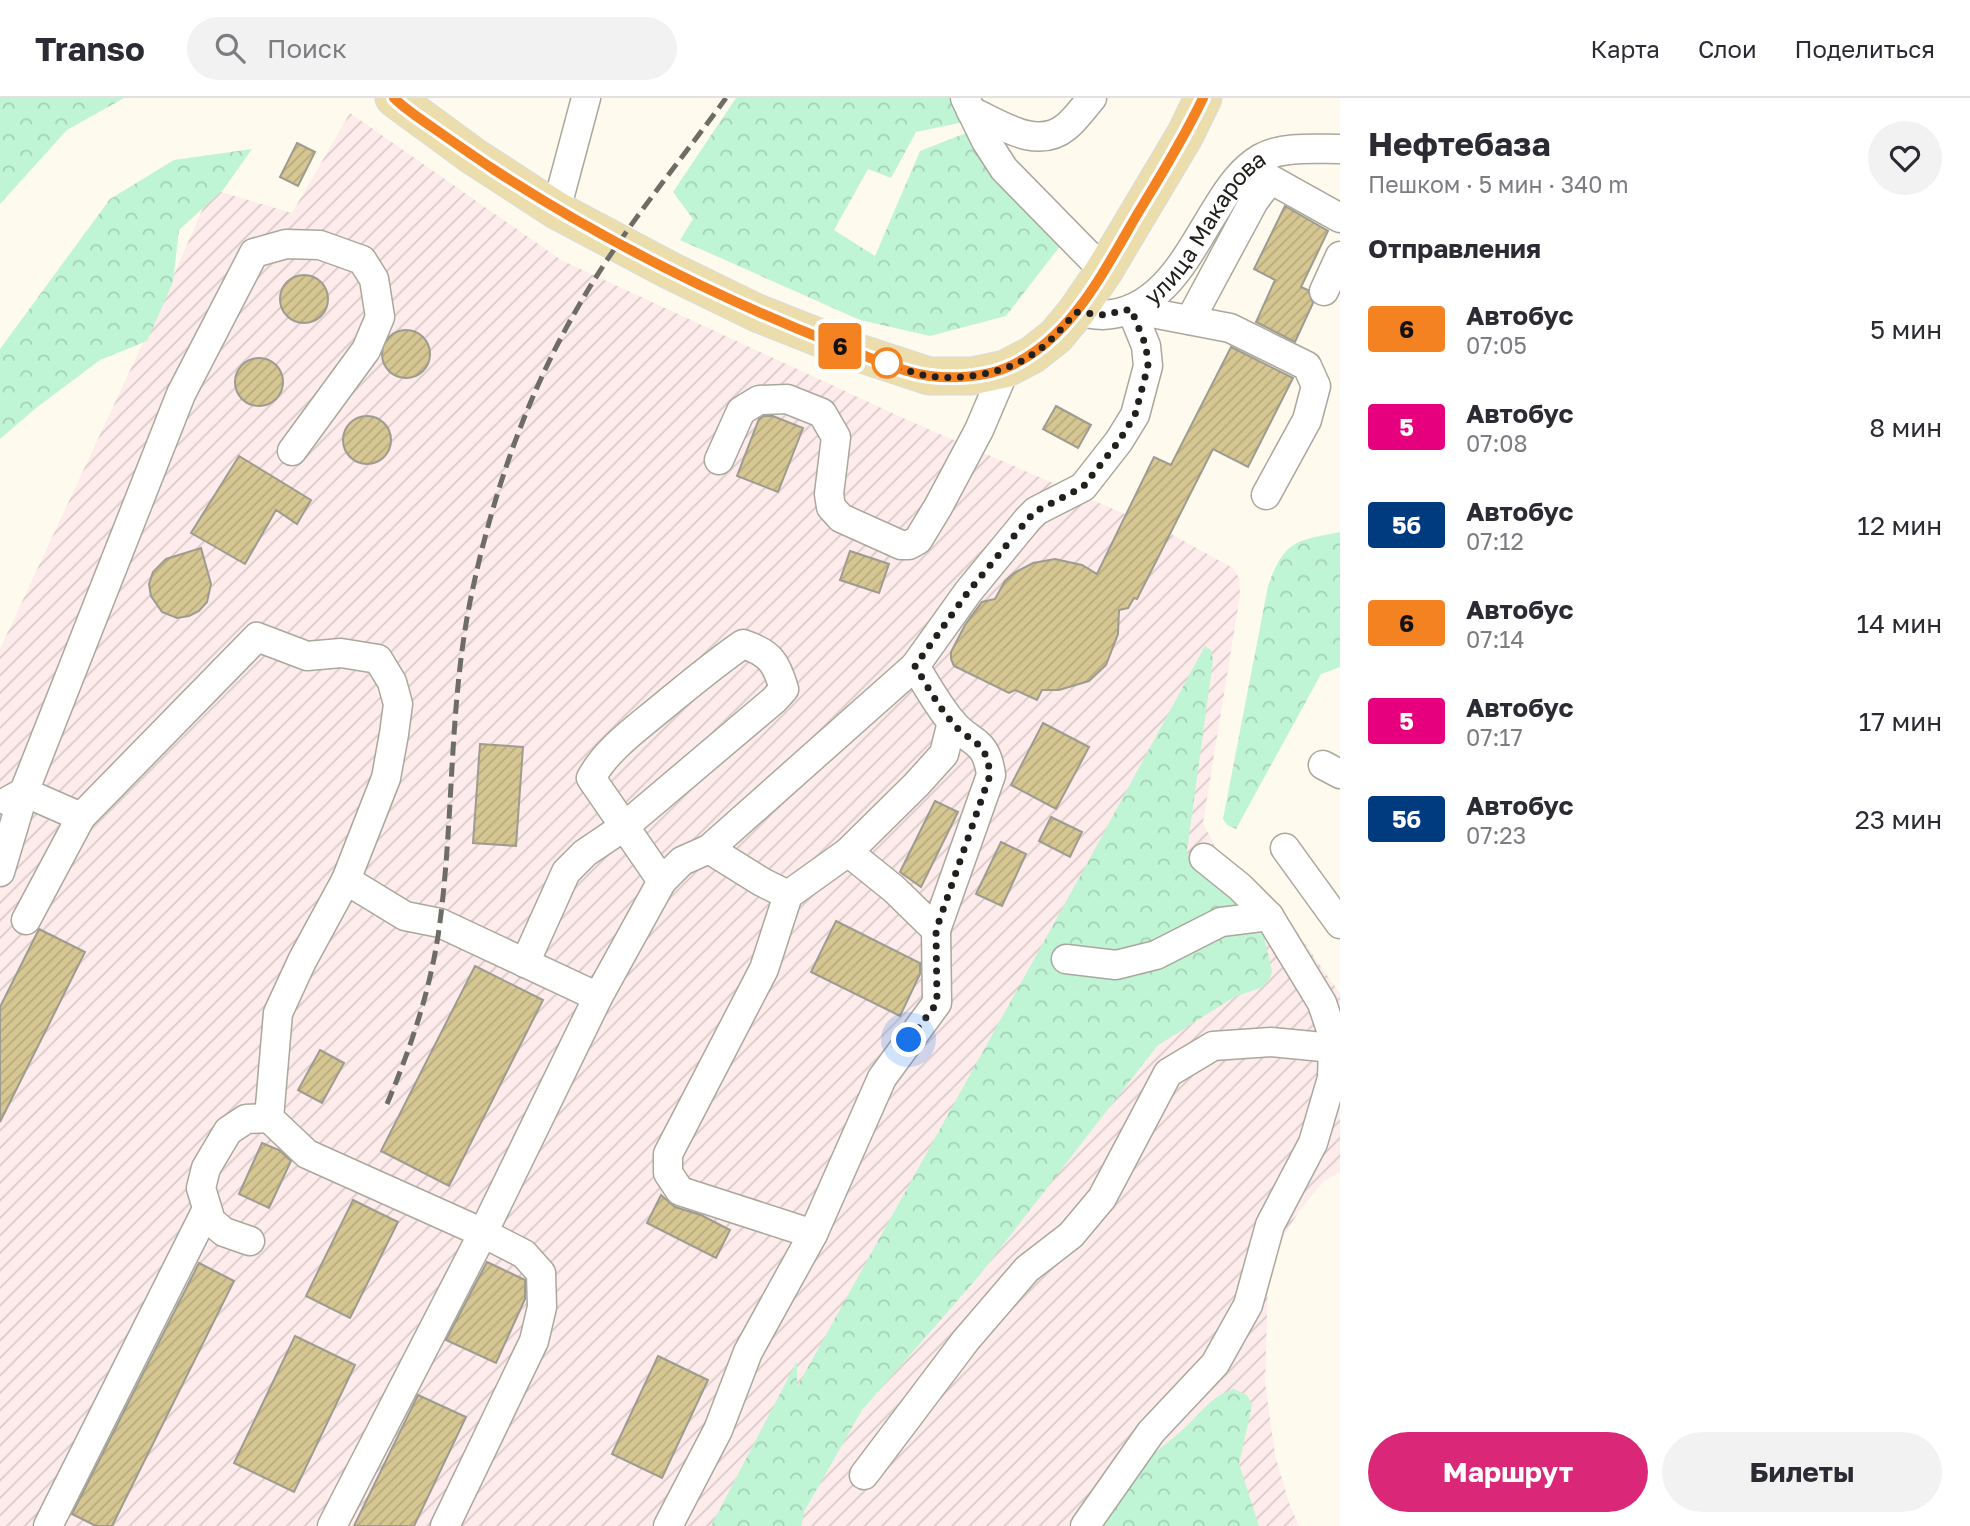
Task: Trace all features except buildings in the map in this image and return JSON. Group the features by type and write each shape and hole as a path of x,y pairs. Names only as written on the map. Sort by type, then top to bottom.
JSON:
{"main road":[{"path":"398,100 473,156 556,210 757,313 890,364 929,376 972,376 1005,369 1032,355 1056,336 1076,312 1104,271 1185,135 1203,98"}],"street":[{"path":"556,210 586,98"},
{"path":"968,105 1020,134 1037,138 1052,135 1067,127 1092,98"},
{"path":"968,105 1004,169 1104,271"},
{"name":"улица Макарова","path":"1076,312 1104,315 1131,309 1150,300 1168,284 1228,190 1259,173 1263,157 1279,152 1340,149"},
{"path":"1190,320 1254,201 1259,173 1340,218"},
{"path":"0,872 24,792 181,394 254,253 286,244 320,245 362,260 374,279 380,317 366,350 292,451"},
{"path":"1324,291 1340,256"},
{"path":"1131,309 1230,328 1307,366 1316,386 1307,420 1266,495"},
{"path":"332,1526 483,1233 598,997 662,881 682,861 709,849 915,666 968,592 1028,519 1036,511 1083,487 1119,441 1135,415 1148,366 1146,346 1131,309"},
{"path":"719,460 741,411 760,400 787,398 822,413 836,437 829,494 831,507 841,518 901,545 909,545 918,540 938,506 979,430 1005,369"},
{"path":"26,920 81,817 257,637 307,656 341,653 378,659 392,682 398,704 386,778 346,880 302,961 278,1013 269,1118"},
{"path":"524,963 566,872 585,853 625,826 784,689 778,668 763,651 743,644 713,664 599,763 591,778 625,826 662,881"},
{"path":"668,1526 718,1430 748,1352 813,1234 882,1078 937,1003 936,930 990,775 989,757 979,743 952,722 915,666"},
{"path":"813,1234 680,1191 668,1173 668,1154 764,969 788,895 848,852 916,785 944,754 952,722"},
{"path":"0,806 24,792"},
{"path":"24,792 81,817"},
{"path":"1285,848 1340,924"},
{"path":"709,849 788,895"},
{"path":"848,852 894,889 936,930"},
{"path":"1085,1526 1151,1432 1215,1364 1248,1305 1270,1225 1313,1143 1332,1078 1331,1030 1322,1003 1269,916 1205,858"},
{"path":"346,880 405,916 440,923 598,997"},
{"path":"1066,959 1116,965 1156,955 1221,922 1269,916"},
{"path":"864,1475 966,1340 1027,1269 1071,1235 1102,1198 1168,1073 1213,1046 1271,1041 1333,1048"},
{"path":"250,1241 224,1232 211,1221 201,1188 206,1168 228,1131 246,1119 269,1118 307,1154 483,1233 524,1254 541,1273 542,1307 534,1341 445,1526"},
{"path":"48,1526 206,1211"}],"shaded area":[{"path":"350,113 561,260 903,418 1171,534 1233,568 1239,578 1240,595 1203,823 1220,856 1261,886 1291,923 1340,994 1340,1172 1324,1181 1299,1211 1276,1249 1268,1280 1265,1383 1275,1455 1289,1503 1299,1526 0,1526 0,649 167,291 211,189 292,213"}],"green space":[{"path":"0,98 124,98 67,130 0,204"},
{"path":"736,98 952,98 964,122 916,132 891,178 868,169 834,230 875,256 920,151 971,131 1064,241 1006,316 930,336 860,320 680,240 693,219 673,192"},
{"path":"252,149 223,190 179,230 173,282 147,341 100,360 0,439 0,349 110,199 174,160"},
{"path":"1340,532 1340,667 1321,674 1236,829 1227,825 1223,819 1268,586 1280,559 1294,545"},
{"path":"1205,646 1211,650 1213,660 1187,851 1191,864 1246,904 1247,909 1242,914 1207,923 1146,954 1123,958 1063,959 1116,966 1157,957 1221,925 1242,921 1253,923 1263,932 1272,971 1270,978 1263,987 1234,997 1157,1046 978,1277 862,1410 805,1510 801,1526 711,1526 797,1361 797,1387"},
{"path":"1234,1389 1247,1395 1252,1405 1239,1464 1259,1526 1070,1526 1218,1396"}],"railway":[{"path":"387,1104 405,1060 432,969 444,881 455,718 464,637 479,559 500,484 542,376 578,307 630,227 726,98"}],"bus line":[{"name":"6","path":"394,98 473,156 556,210 669,270 757,313 853,351 929,376 972,376 1005,369 1032,355 1056,336 1104,271 1185,135 1203,98"}],"route":[{"path":"887,363 929,376 972,376 1005,369 1032,355 1056,336 1076,312 1104,315 1131,309 1146,346 1148,366 1135,415 1119,441 1083,487 1036,511 1028,519 968,592 915,666 952,722 979,743 989,757 990,775 936,930 937,1003 909,1040"}]}
